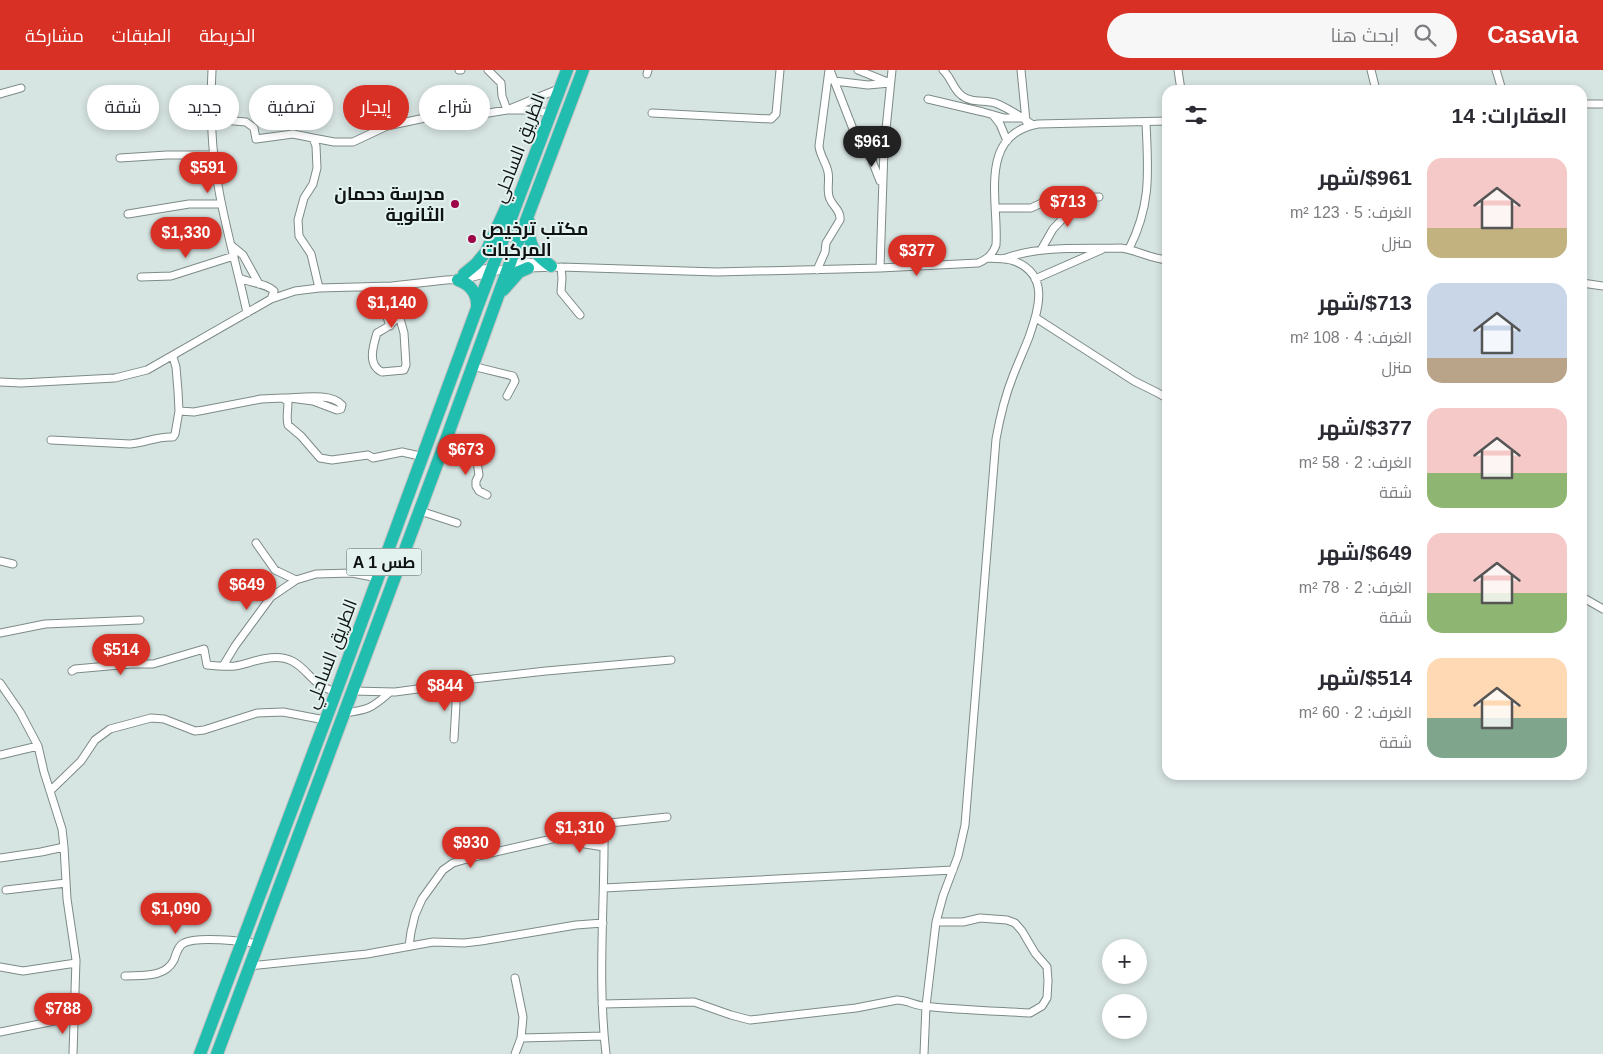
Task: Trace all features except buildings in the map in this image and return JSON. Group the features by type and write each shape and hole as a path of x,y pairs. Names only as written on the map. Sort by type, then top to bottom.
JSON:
{"highway":[{"name":"الطريق الساحلي","path":"200,1054 567,70"},
{"name":"الطريق الساحلي","path":"217,1054 420,511 509,266 584,70"},
{"path":"477,308 477,298 472,288 456,278 476,264 486,252 506,208 516,205"},
{"path":"531,209 528,230 530,243 536,255 556,267"},
{"path":"498,296 516,276 528,268"}],"street":[{"path":"211,85 212,70"},
{"path":"488,70 500,84 507,110"},
{"path":"652,113 771,119 776,114 780,70"},
{"path":"829,70 853,130 871,158 882,184"},
{"path":"817,270 824,255 826,243 840,220 839,211 831,202 829,196 828,169 819,146 829,70"},
{"path":"858,70 890,83"},
{"path":"880,268 882,184 892,70"},
{"path":"943,70 957,92 964,97 998,104 1033,125"},
{"path":"1021,70 1024,119"},
{"path":"1178,70 1180,85"},
{"path":"1371,70 1375,85"},
{"path":"1496,70 1500,85"},
{"path":"834,81 868,85 890,83"},
{"path":"0,94 21,88"},
{"path":"507,110 561,88"},
{"path":"928,100 1010,119 1024,119"},
{"path":"1587,104 1603,104"},
{"path":"239,121 246,122 254,128 256,138 293,134 334,142 352,142 387,126 425,118 455,114 476,115 507,110 551,113"},
{"path":"992,115 1000,124 1007,141"},
{"path":"988,258 996,245 995,167 999,153 1007,141 1018,131 1033,125 1162,121"},
{"path":"1129,249 1143,216 1146,199 1148,181 1146,122"},
{"path":"212,130 221,204 248,313"},
{"path":"313,138 316,146 317,168 313,184 304,198 298,220 299,236 311,254 319,288"},
{"path":"120,158 214,155"},
{"path":"995,208 1031,208 1053,199 1099,197"},
{"path":"1041,250 1053,229 1082,198"},
{"path":"128,214 189,204 221,204"},
{"path":"232,246 243,255 259,284"},
{"path":"1035,279 1104,248"},
{"path":"1003,259 1041,250 1104,248 1129,249 1162,259"},
{"path":"141,277 172,276 234,256"},
{"path":"509,266 717,272 880,268 973,263 988,258 1010,260 1022,264 1035,279 1040,300 1036,318 1007,391 996,439 965,825 960,848 936,922 926,1006 924,1054"},
{"path":"0,382 21,383 115,378 147,370 173,357 208,334 248,313 271,298 295,291 319,288 392,286 456,278 528,262 556,267"},
{"path":"556,267 562,278 561,292 580,315"},
{"path":"240,278 271,288 274,291 271,298"},
{"path":"1587,284 1603,286"},
{"path":"392,286 404,332 406,365 404,370 382,372 375,367 372,358 373,346 377,333 390,326 397,319 398,314"},
{"path":"374,287 384,304 390,326"},
{"path":"384,304 398,314"},
{"path":"1036,318 1162,396"},
{"path":"51,440 130,444 165,436 173,437 179,412 176,367 173,357"},
{"path":"472,366 513,376 514,381 507,396"},
{"path":"179,412 194,412 261,399 286,398 325,397 337,400 342,405 341,409 336,410 313,401 286,398"},
{"path":"286,398 288,402 286,418 288,425 301,436 320,458 332,460 368,455 373,458 402,452 424,457"},
{"path":"443,448 474,453 476,455 478,475 476,486 479,491 487,495"},
{"path":"420,511 457,523"},
{"path":"256,544 275,570 296,580"},
{"path":"0,561 13,564"},
{"path":"223,666 235,646 271,597 296,580 316,574 352,572 378,578"},
{"path":"1587,600 1603,610"},
{"path":"0,633 45,624 140,620"},
{"path":"72,671 75,669 131,664 153,664 204,649 207,665 234,666 254,660 286,659 308,672 319,684 336,692"},
{"path":"352,691 389,693 455,684 473,679 670,660"},
{"path":"0,683 20,712 38,746 44,772 59,818 64,847 66,883 76,963 73,1054"},
{"path":"454,740 455,684"},
{"path":"344,713 360,712 367,709 389,693"},
{"path":"50,791 77,766 95,740 110,729 151,718 164,719 195,731 204,730 258,713 284,712 325,720"},
{"path":"0,755 38,746"},
{"path":"410,946 410,932 418,907 432,884 448,866 461,860 565,836 582,829 604,827 610,823 667,817"},
{"path":"604,827 601,961 606,1054"},
{"path":"565,836 585,844 604,846"},
{"path":"0,858 64,847"},
{"path":"604,888 953,870"},
{"path":"6,890 66,883"},
{"path":"602,1004 694,1002 750,1020 856,1008 896,1000 926,1006 1030,1013 1042,1006 1047,998 1047,968 1015,923 1006,920 980,918 964,922 936,922"},
{"path":"250,966 326,959 433,942 464,943 481,941 576,925 602,923"},
{"path":"125,976 152,975 166,971 181,945 187,942 213,940 242,941 258,944"},
{"path":"0,967 24,971 76,963"},
{"path":"515,978 523,1017 521,1038 515,1054"},
{"path":"0,1032 74,1017"},
{"path":"521,1038 604,1036"}],"place":[{"name":"مدرسة دحمان الثانوية","path":"455,204"},
{"name":"مكتب ترخيص المركبات","path":"472,239"}]}
